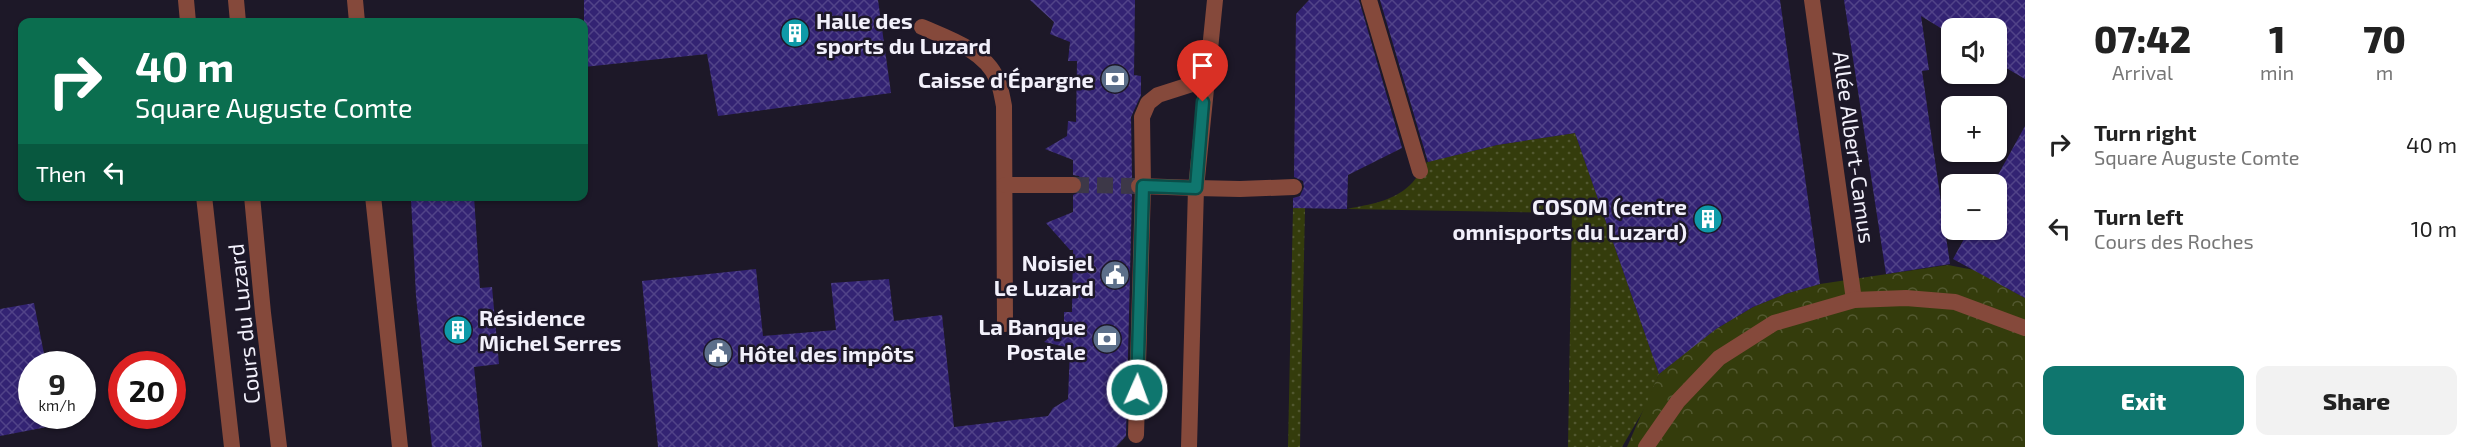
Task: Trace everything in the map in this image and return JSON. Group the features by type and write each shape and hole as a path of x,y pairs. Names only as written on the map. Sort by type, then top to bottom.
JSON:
{"street":[{"path":"186,0 188,18"},
{"path":"236,0 238,18"},
{"path":"355,0 357,18"},
{"path":"1189,447 1196,188 1205,80 1215,0"},
{"path":"1369,0 1420,171"},
{"name":"Allée Albert-Camus","path":"1812,0 1854,300"},
{"path":"922,27 952,40 979,56 997,77 1004,106 1005,324"},
{"path":"1136,435 1142,117 1148,103 1158,95 1205,80"},
{"path":"1005,185 1073,185"},
{"path":"1141,186 1240,189 1294,187"},
{"name":"Cours du Luzard","path":"205,201 232,447"},
{"name":"Cours du Luzard","path":"252,201 279,447"},
{"path":"374,201 400,447"},
{"path":"1646,447 1678,401 1719,358 1774,324 1854,300 1906,298 1955,302 2025,328"}],"green space":[{"path":"1575,133 1659,374 1647,404 1622,447 1568,447 1572,213 1347,209 1380,202 1403,191 1412,183 1427,162 1497,145"},
{"path":"1293,208 1305,208 1300,447 1288,447"},
{"path":"1948,265 1974,270 2025,298 2025,447 1627,447 1659,374 1685,351 1753,307 1785,294 1820,284"}],"building":[{"name":"Halle des sports du Luzard","path":"584,0 878,0 891,93 718,116 707,54 588,67 588,18 584,18"},
{"path":"1030,0 1135,0 1134,75 1141,76 1141,95 1131,117 1132,178 1129,186 1132,194 1126,436 1116,447 658,447 642,281 756,269 763,336 836,330 831,283 889,279 894,321 942,315 954,427 1048,416 1053,408 1068,399 1070,348 1044,342 1064,325 1064,312 1072,312 1073,250 1070,250 1046,223 1073,212 1073,195 1082,191 1083,184 1079,176 1073,175 1073,160 1045,149 1067,136 1068,121 1076,122 1077,61 1068,61 1070,42 1050,34 1054,22"},
{"path":"1309,0 1359,0 1402,148 1348,175 1347,209 1293,208 1293,198 1300,196 1304,187 1303,181 1294,177 1296,14"},
{"name":"COSOM (centre omnisports du Luzard)","path":"1380,0 1780,0 1820,284 1785,294 1753,307 1716,329 1659,374 1575,133 1497,145 1428,162"},
{"path":"1844,0 2025,0 2025,79 2007,68 2007,18 1941,18 1941,28 1921,16 1929,70 1922,71 1941,202 1941,240 1947,240 1950,264 1886,274"},
{"path":"2025,126 2025,298 1953,259 1963,240 2007,240 2007,174 1999,174"},
{"name":"Résidence Michel Serres","path":"411,201 474,201 480,288 492,287 499,364 474,367 482,447 432,447 416,296"},
{"path":"34,303 43,351 18,351 18,429 37,429 0,436 0,309"}],"tunnel":[{"path":"1073,185 1139,186"}],"place":[{"name":"Halle des sports du Luzard","path":"795,33"},
{"name":"Caisse d'Épargne","path":"1115,79"},
{"name":"COSOM (centre omnisports du Luzard)","path":"1708,219"},
{"name":"Noisiel Le Luzard","path":"1115,275"},
{"name":"Résidence Michel Serres","path":"458,330"},
{"name":"La Banque Postale","path":"1107,339"},
{"name":"Hôtel des impôts","path":"718,353"}],"route":[{"path":"1137,390 1143,186 1196,188 1203,102"}]}
